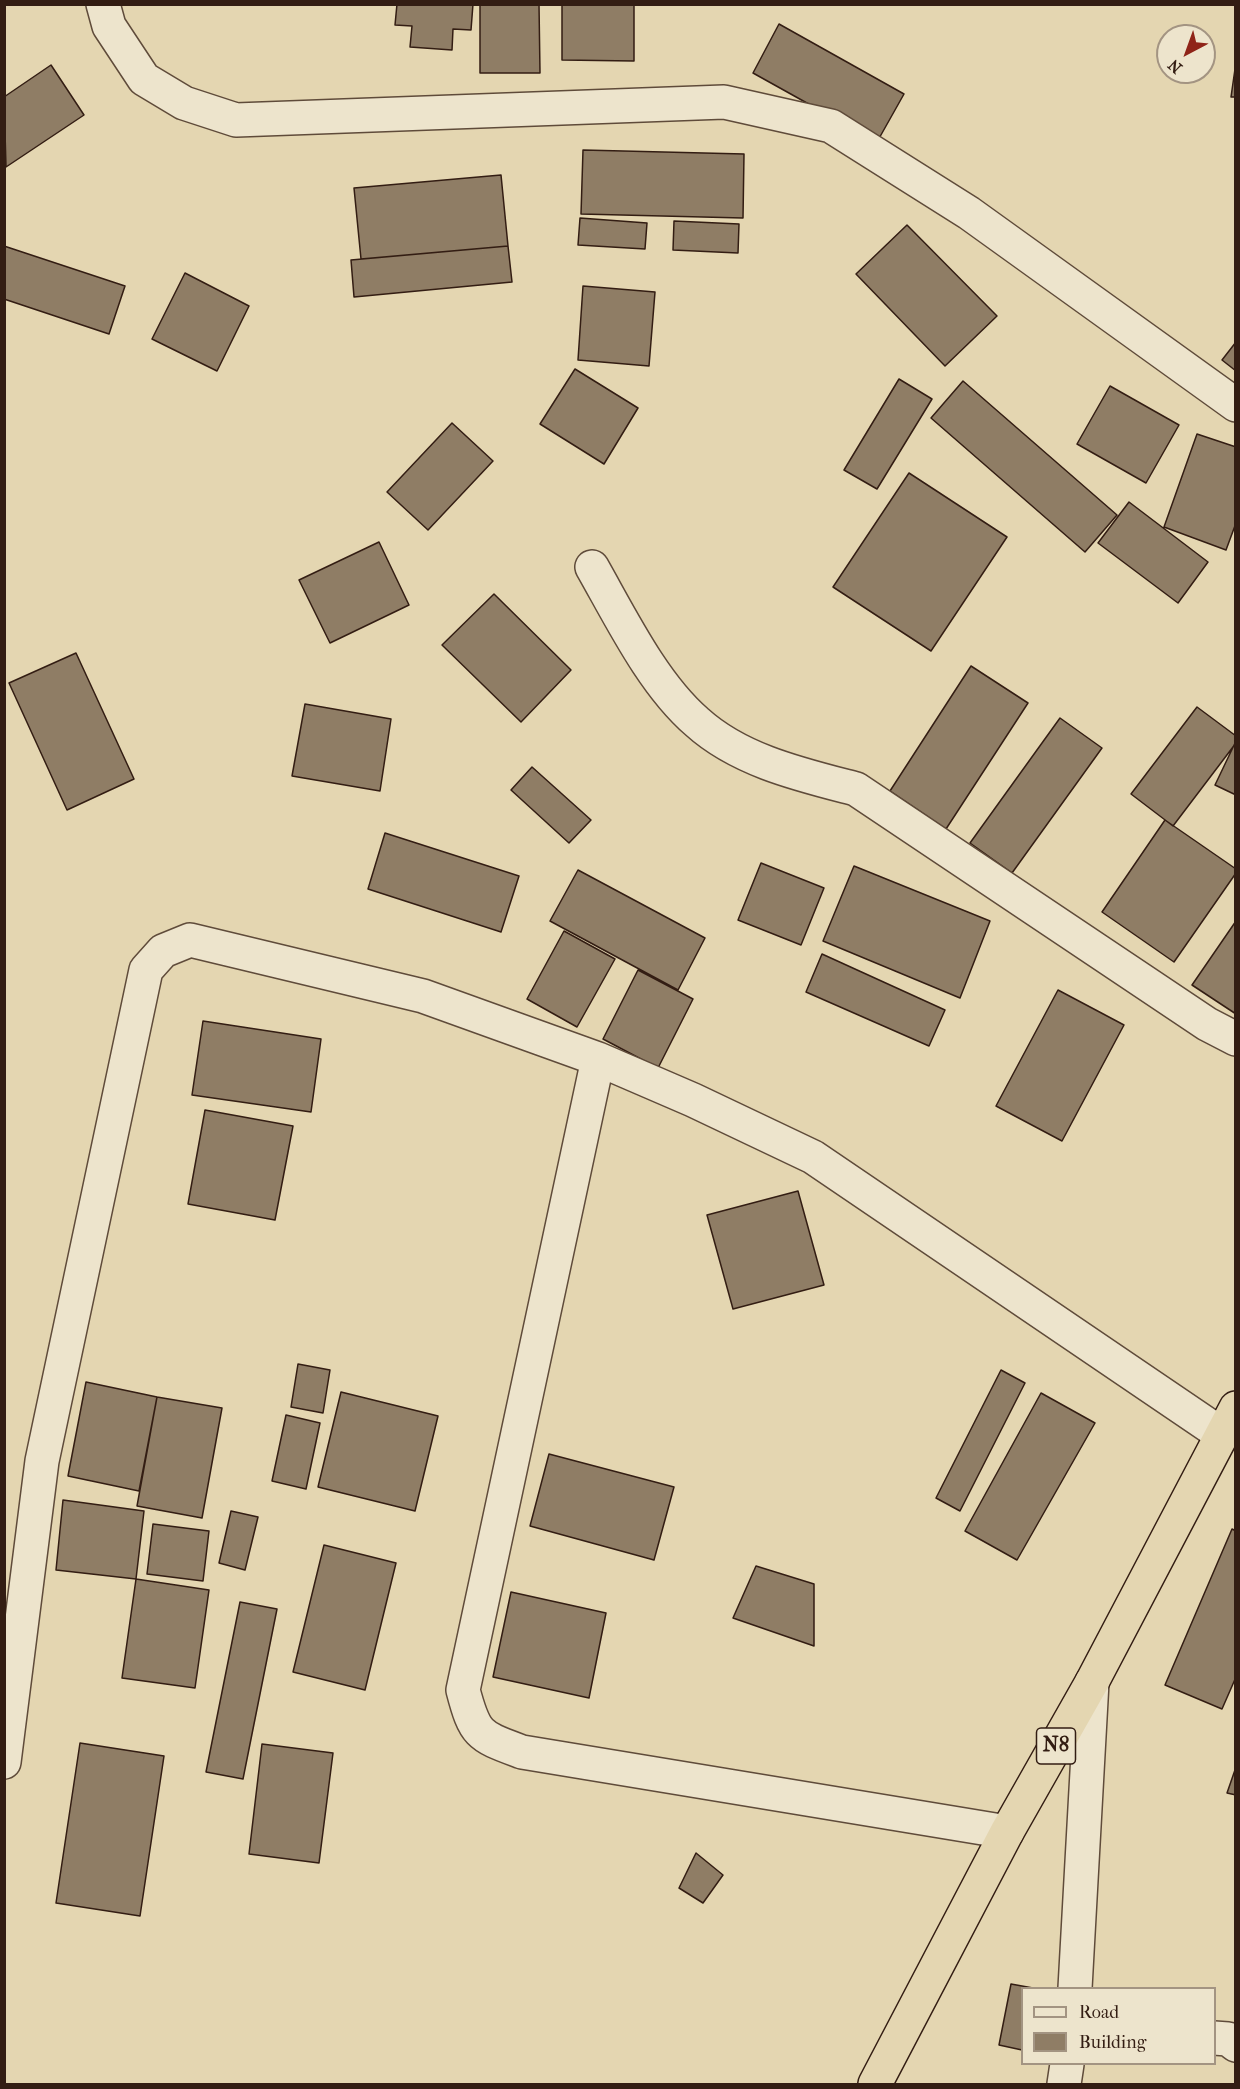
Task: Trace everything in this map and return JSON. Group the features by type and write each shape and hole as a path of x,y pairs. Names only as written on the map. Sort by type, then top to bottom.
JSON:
{"highway":[{"name":"N8","path":"875,2085 1007,1832 1092,1682 1228,1421"}],"street":[{"path":"103,4 109,26 144,80 183,103 236,120 724,102 831,126 969,213 1236,405"},
{"path":"592,567 649,666 697,722 745,754 808,777 856,789 1207,1024 1236,1039"},
{"path":"4,1762 42,1461 123,1090 146,970 163,951 190,940 423,996 598,1059 693,1100 813,1157 1228,1421"},
{"path":"598,1059 463,1690 472,1723 491,1741 522,1752 1007,1832"},
{"path":"1075,1987 1092,1682"},
{"path":"1216,2038 1228,2039 1236,2045"},
{"path":"1064,2085 1067,2065"}],"building":[{"path":"397,4 473,4 471,30 453,29 452,50 410,47 412,26 395,25"},
{"path":"480,4 539,4 540,73 480,73"},
{"path":"562,4 634,4 634,61 562,60"},
{"path":"779,24 904,94 877,142 753,73"},
{"path":"1236,62 1236,97 1231,97"},
{"path":"51,65 84,115 6,167 4,97"},
{"path":"583,150 744,154 743,218 581,214"},
{"path":"501,175 508,246 361,259 354,188"},
{"path":"580,218 647,223 645,249 578,245"},
{"path":"674,221 739,224 738,253 673,250"},
{"path":"907,225 997,316 945,366 856,274"},
{"path":"4,246 125,286 109,334 4,299"},
{"path":"508,246 512,282 354,297 351,260"},
{"path":"185,273 249,306 217,371 152,339"},
{"path":"583,286 655,292 649,366 578,360"},
{"path":"1236,342 1236,371 1222,360"},
{"path":"575,369 638,408 604,464 540,424"},
{"path":"899,379 932,399 877,489 844,470"},
{"path":"963,381 1117,515 1085,552 931,418"},
{"path":"1110,386 1179,425 1146,483 1077,444"},
{"path":"452,423 493,461 428,530 387,492"},
{"path":"1197,434 1236,447 1236,523 1226,550 1164,527"},
{"path":"909,473 1007,537 931,651 833,587"},
{"path":"1129,502 1208,562 1178,603 1098,543"},
{"path":"379,542 409,605 330,643 299,580"},
{"path":"494,594 571,670 521,722 442,645"},
{"path":"76,653 134,779 67,810 9,683"},
{"path":"971,666 1028,703 946,829 890,791"},
{"path":"305,704 391,719 380,791 292,776"},
{"path":"1197,707 1236,736 1236,743 1173,826 1131,794"},
{"path":"1060,718 1102,748 1012,873 970,843"},
{"path":"1236,741 1236,795 1215,785"},
{"path":"532,767 591,820 569,843 511,790"},
{"path":"1165,820 1236,869 1236,873 1174,962 1102,912"},
{"path":"385,833 519,876 501,932 368,889"},
{"path":"761,863 824,888 801,945 738,920"},
{"path":"854,866 990,921 960,998 823,941"},
{"path":"578,870 705,938 678,990 550,921"},
{"path":"1236,921 1236,1014 1192,985"},
{"path":"564,931 615,959 577,1027 527,999"},
{"path":"822,954 945,1010 929,1046 806,992"},
{"path":"638,970 693,999 658,1068 603,1039"},
{"path":"1058,990 1124,1025 1062,1141 996,1106"},
{"path":"203,1021 321,1039 311,1112 192,1095"},
{"path":"205,1110 293,1126 275,1220 188,1204"},
{"path":"798,1191 824,1285 733,1309 707,1215"},
{"path":"298,1364 330,1370 323,1413 291,1407"},
{"path":"1001,1370 1025,1383 960,1511 936,1498"},
{"path":"86,1382 157,1397 139,1491 68,1476"},
{"path":"341,1392 438,1416 415,1511 318,1487"},
{"path":"1041,1393 1095,1423 1017,1560 965,1531"},
{"path":"157,1397 222,1408 202,1518 137,1506"},
{"path":"286,1415 320,1423 306,1489 272,1481"},
{"path":"549,1454 674,1487 654,1560 530,1526"},
{"path":"63,1500 144,1511 136,1579 56,1570"},
{"path":"231,1511 258,1517 245,1570 219,1563"},
{"path":"153,1524 209,1531 203,1581 147,1574"},
{"path":"1232,1529 1236,1531 1236,1677 1222,1709 1165,1685"},
{"path":"324,1545 396,1563 365,1690 293,1672"},
{"path":"756,1566 814,1584 814,1646 733,1618"},
{"path":"136,1579 209,1590 195,1688 122,1678"},
{"path":"511,1592 606,1613 589,1698 493,1677"},
{"path":"240,1602 277,1609 243,1779 206,1772"},
{"path":"80,1743 164,1756 140,1916 56,1903"},
{"path":"262,1744 333,1753 319,1863 249,1854"},
{"path":"1236,1767 1236,1795 1227,1793"},
{"path":"696,1853 723,1875 703,1903 679,1888"},
{"path":"1011,1984 1028,1987 1021,1987 1021,2050 999,2045"}]}
